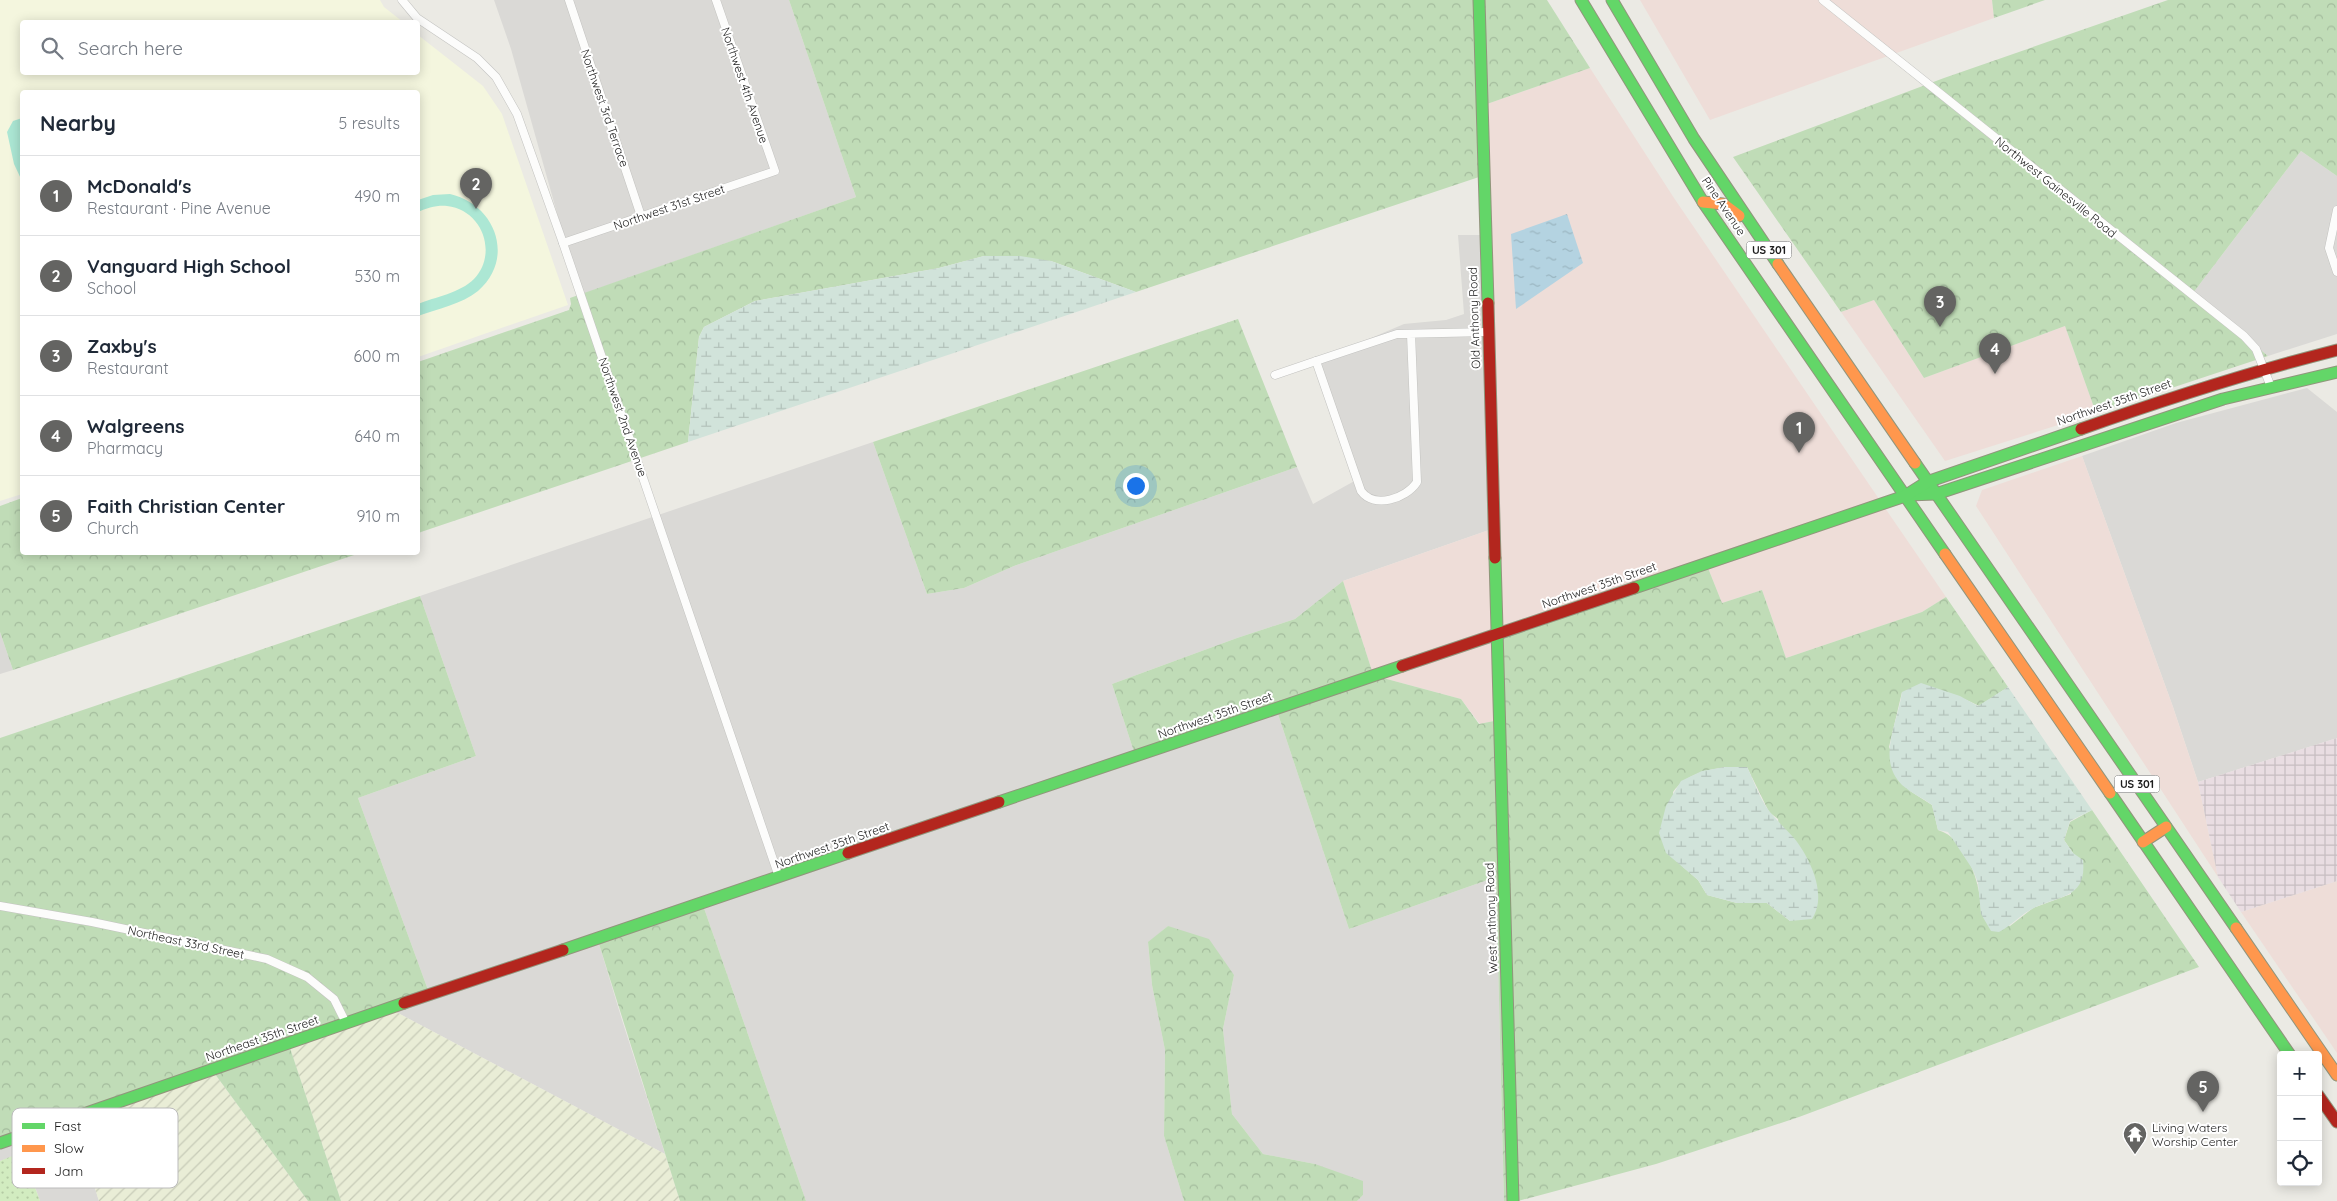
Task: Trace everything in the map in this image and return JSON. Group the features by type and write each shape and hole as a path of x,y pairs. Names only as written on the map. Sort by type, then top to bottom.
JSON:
{"main road":[{"name":"Old Anthony Road","path":"1479,0 1496,634"},
{"name":"Pine Avenue","path":"1581,0 1660,134 1703,202 1905,496"},
{"name":"Pine Avenue","path":"1612,0 1694,140 1936,494"},
{"path":"1703,202 1716,200 1729,206 1756,232"},
{"name":"Northwest 35th Street","path":"534,960 1905,496 1928,482 2071,431 2265,368 2337,350"},
{"name":"Northwest 35th Street","path":"1905,496 1936,494 2166,416 2271,387 2337,372"},
{"name":"US 301","path":"1936,494 2337,1075"},
{"name":"US 301","path":"1905,496 2287,1051"},
{"name":"West Anthony Road","path":"1496,634 1513,1201"},
{"path":"2143,842 2166,827"},
{"name":"Northeast 35th Street","path":"101,1108 534,960"},
{"path":"2319,1096 2337,1122"},
{"name":"Northeast 35th Street","path":"0,1143 12,1139"}],"street":[{"name":"Northwest 2nd Avenue","path":"402,0 417,18 477,58 496,77 517,114 564,243 779,877"},
{"name":"Northwest 3rd Terrace","path":"568,0 641,216"},
{"name":"Northwest 4th Avenue","path":"716,0 775,171"},
{"name":"Northwest Gainesville Road","path":"1823,0 2244,336 2256,349 2271,387"},
{"name":"Northwest 31st Street","path":"564,243 775,171"},
{"path":"2337,210 2330,248 2337,272"},
{"path":"1275,374 1384,337 1410,334 1488,332"},
{"path":"1316,361 1361,491 1367,499 1381,501 1405,494 1416,482 1410,334"},
{"name":"Northeast 33rd Street","path":"0,906 92,922 267,959 307,977 334,999 346,1023"}],"shaded area":[{"path":"0,0 380,0 384,7 400,20 20,20 20,75 420,75 420,37 483,86 502,114 568,305 420,356 420,90 20,90 20,495 0,501"},
{"path":"494,0 789,0 856,197 580,295 511,49"},
{"path":"1640,0 1992,0 1994,18 1710,120"},
{"path":"1590,68 1674,198 1879,499 1501,627 1487,104"},
{"path":"2301,151 2337,176 2337,334 2268,356 2193,293"},
{"path":"1458,235 1481,235 1489,530 1343,581 1295,619 1237,638 1112,684 1134,752 428,990 358,798 476,756 420,596 873,442 927,594 964,588 1014,566 1297,467 1313,504 1358,479 1317,361 1404,324 1446,320 1464,314"},
{"path":"1874,300 1924,378 2065,326 2096,413 1945,461 1841,312"},
{"path":"2307,388 2337,412 2337,738 2198,782 2173,707 2082,456 2176,423"},
{"path":"2082,456 2173,707 2198,782 2218,877 1976,506 1982,490"},
{"path":"1885,508 1946,597 1922,612 1786,658 1762,590 1722,603 1708,568"},
{"path":"1489,530 1492,631 1372,671 1343,581"},
{"path":"0,632 13,670 0,674"},
{"path":"1492,642 1494,721 1480,724 1461,699 1383,678"},
{"path":"1278,714 1349,929 1496,877 1504,1201 1357,1201 1363,1195 1315,1164 1263,1154 1232,1114 1223,1029 1234,975 1168,926 1148,943 1152,985 1165,1050 1164,1136 1184,1201 806,1201 704,908"},
{"path":"2337,738 2337,881 2241,912 2218,877 2198,782"},
{"path":"2337,881 2337,1053 2241,912"},
{"path":"599,944 622,1020 665,1154 396,1012"},
{"path":"396,1012 665,1154 680,1201 341,1201 290,1048"},
{"path":"215,1074 308,1201 99,1201 95,1188 178,1188 178,1108 117,1108"},
{"path":"12,1144 12,1157 0,1161 0,1148"},
{"path":"35,1188 95,1188 99,1201 40,1201"}],"green space":[{"path":"789,0 1475,0 1479,177 1136,292 1051,261 984,256 939,268 755,301 704,327 699,337 688,442 420,532 420,361 569,310 570,298 856,197"},
{"path":"1484,0 1547,0 1590,68 1487,104"},
{"path":"1992,0 2045,0 1994,18"},
{"path":"2168,0 2337,0 2337,176 2301,151 2193,293 2268,356 2096,413 2065,326 1924,378 1874,300 1841,312 1733,157 1944,78"},
{"path":"20,119 20,177 14,164 7,132 13,121"},
{"path":"450,194 466,200 479,209 489,220 498,248 496,263 490,278 478,291 457,303 420,315 420,303 455,291 468,284 481,269 485,258 483,235 478,224 470,216 459,209 447,206 432,207 420,211 420,199 433,195"},
{"path":"984,256 1020,256 1051,261 1136,292 688,442 699,337 704,327 755,301 939,268"},
{"path":"1238,319 1297,467 1014,566 964,588 927,594 873,442"},
{"path":"20,499 20,555 354,555 13,670 0,632 0,506"},
{"path":"1708,568 1722,603 1762,590 1786,658 1922,612 1946,597 2008,687 1979,706 1959,697 1941,693 1902,692 1889,747 1910,791 1932,805 1938,830 1948,835 1965,853 1979,891 1981,914 2010,926 2033,908 2071,894 2073,853 2064,840 2070,822 2092,810 2199,967 1799,1117 1656,1164 1518,1201 1501,638","holes":["1725,767 1747,767 1769,812 1778,819 1790,921 1767,903 1737,903 1707,895 1698,880 1683,867 1673,792 1684,781 1703,772"]},
{"path":"1343,581 1372,671 1134,752 1112,684 1237,638 1295,619"},
{"path":"420,596 476,756 358,798 428,990 84,1108 12,1108 12,1133 0,1137 0,738"},
{"path":"1383,678 1461,699 1479,724 1494,721 1508,1201 1504,1201 1496,877 1349,929 1278,714"},
{"path":"1921,683 1960,696 1978,706 2008,687 2092,810 2070,821 2064,840 2073,853 2083,860 2081,882 2070,893 2029,910 1999,932 1991,931 1981,914 1978,883 1973,870 1948,832 1938,830 1932,805 1902,785 1894,775 1890,764 1891,740 1902,692"},
{"path":"1725,767 1747,767 1766,807 1794,838 1806,856 1818,888 1818,899 1812,919 1790,921 1767,903 1737,903 1707,895 1698,880 1666,853 1659,833 1666,806 1681,781 1702,771"},
{"path":"704,908 806,1201 680,1201 599,944"},
{"path":"1168,926 1209,939 1234,975 1223,1029 1232,1114 1263,1154 1315,1164 1363,1181 1363,1195 1357,1201 1184,1201 1164,1136 1165,1050 1152,985 1148,942"},
{"path":"290,1048 341,1201 308,1201 215,1074"},
{"path":"12,1156 12,1188 35,1188 40,1201 0,1201 0,1161"}],"water":[{"path":"1567,214 1583,263 1516,309 1511,234"}],"traffic: fast":[{"path":"1479,0 1488,303"},
{"path":"1581,0 1703,202 1945,554"},
{"path":"1612,0 1694,139 1778,264"},
{"path":"1907,495 1936,494 2223,399 2337,372"},
{"path":"1634,588 1905,496 1927,482 2081,429"},
{"path":"1915,463 2236,928"},
{"path":"1495,558 1513,1201"},
{"path":"999,802 1402,666"},
{"path":"2110,793 2287,1051"},
{"path":"563,950 848,853"},
{"path":"101,1108 404,1003"},
{"path":"0,1143 12,1139"}],"traffic: slow":[{"path":"1703,202 1723,204 1739,216"},
{"path":"1778,264 1915,463"},
{"path":"1945,554 2110,793"},
{"path":"2143,842 2166,827"},
{"path":"2236,928 2337,1075"}],"traffic: jam":[{"path":"1488,303 1495,558"},
{"path":"2081,429 2208,386 2337,350"},
{"path":"1402,666 1634,588"},
{"path":"848,853 999,802"},
{"path":"404,1003 563,950"},
{"path":"2319,1096 2337,1122"}],"place":[{"name":"Vanguard High School","path":"476,209"},
{"name":"Zaxby's","path":"1940,327"},
{"name":"Walgreens","path":"1995,374"},
{"name":"McDonald's","path":"1799,453"},
{"name":"Faith Christian Center","path":"2203,1112"},
{"name":"Living Waters Worship Center","path":"2135,1155"}]}
